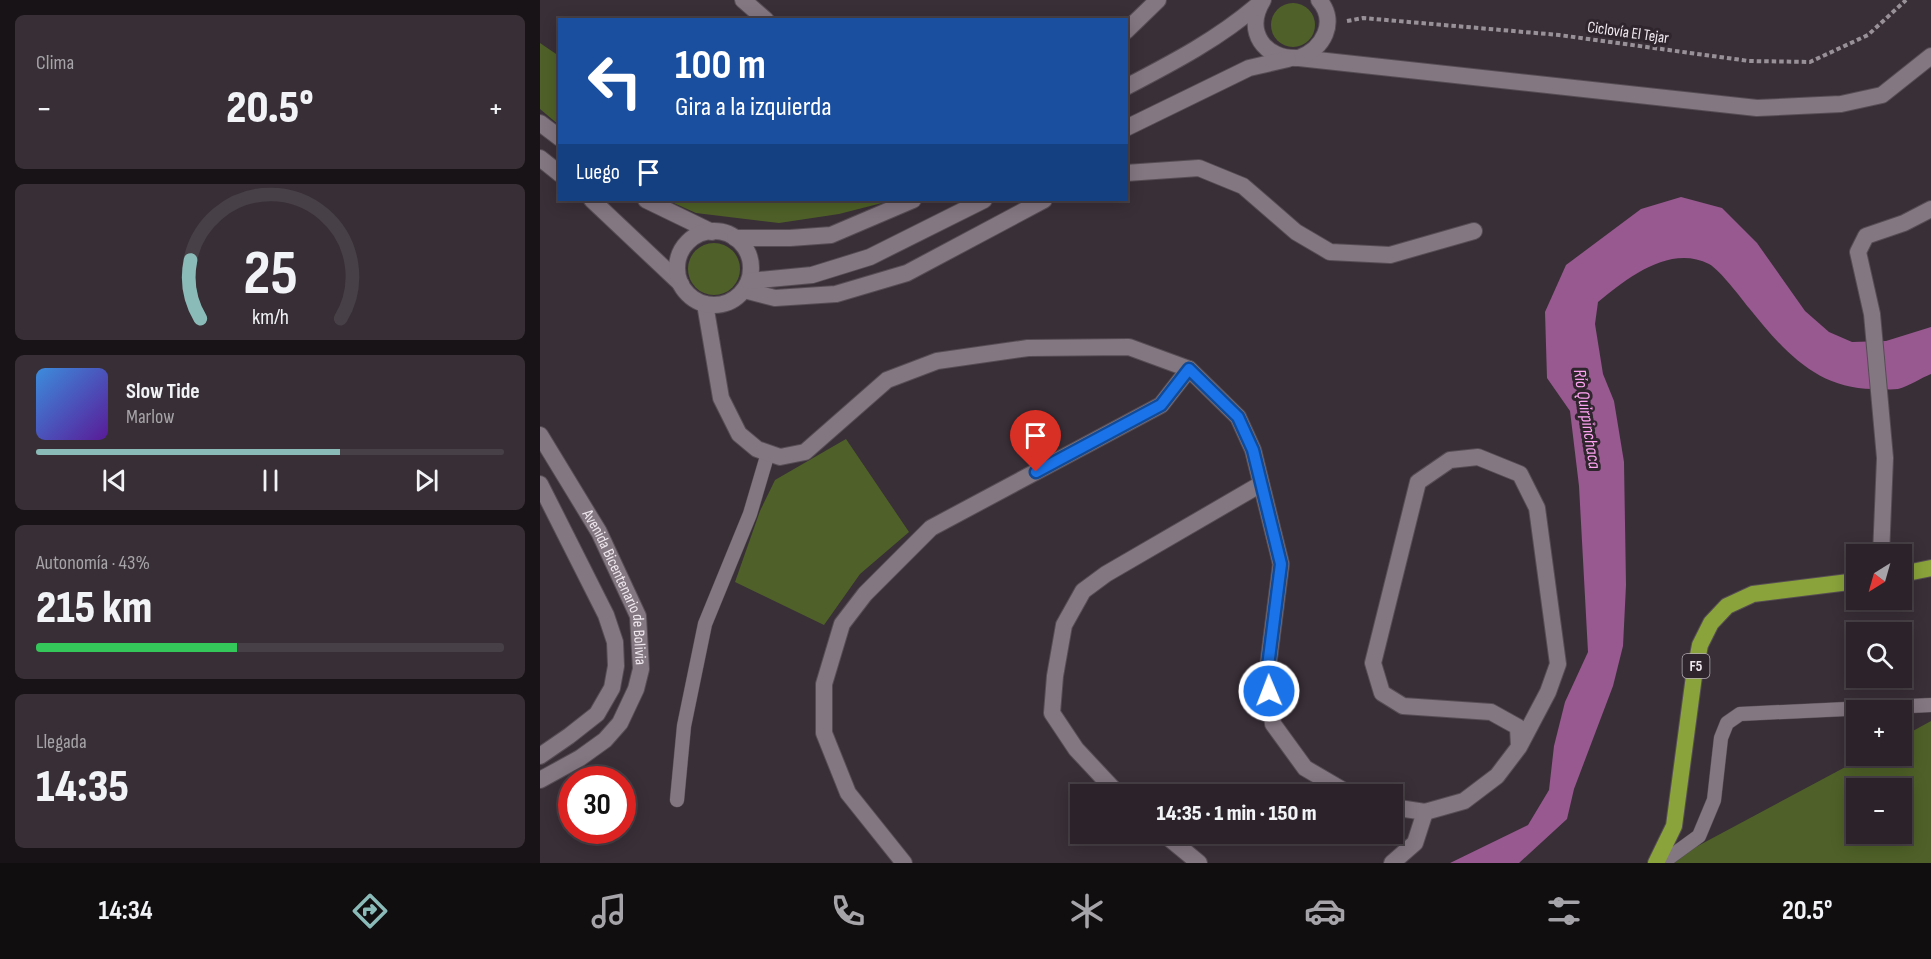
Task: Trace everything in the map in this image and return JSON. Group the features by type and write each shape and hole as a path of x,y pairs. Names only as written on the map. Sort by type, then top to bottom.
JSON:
{"highway":[{"path":"1912,572 1931,568"},
{"name":"F5","path":"1656,863 1674,826 1694,676 1700,645 1711,624 1727,606 1752,594 1846,582"}],"street":[{"path":"743,0 764,18"},
{"path":"1128,29 1158,0"},
{"path":"1263,0 1255,20 1256,31 1260,41 1277,56 1757,108 1841,104 1882,95 1931,56"},
{"path":"1128,86 1192,53 1238,22 1263,0"},
{"path":"1128,127 1249,68 1310,54 1325,37 1328,25 1326,14 1319,0"},
{"path":"540,123 558,136"},
{"path":"540,158 558,172"},
{"path":"1128,173 1199,168 1243,186 1296,232 1330,252 1390,255 1474,231"},
{"path":"593,201 681,284 687,293 695,300 705,304 727,303 736,298 746,286 751,269 749,257 744,247 735,238 724,233 701,234 690,240 678,260 681,284"},
{"path":"648,201 712,232"},
{"path":"735,238 831,235 911,201"},
{"path":"746,286 812,275 870,257 982,201"},
{"path":"746,286 775,298 836,294 907,273 1042,201"},
{"path":"1881,544 1885,458 1872,314 1858,252 1866,236 1904,223 1931,209"},
{"path":"705,304 721,398 739,434 757,449 780,457 805,452 887,380 937,361 1028,348 1129,348 1189,369 1238,417 1253,450 1281,564 1267,674 1274,724 1305,768 1332,784"},
{"path":"904,863 848,793 824,733 824,684 842,624 865,594 931,528 1161,405 1189,369"},
{"name":"Avenida Bicentenario de Bolivia","path":"540,435 599,532 638,616 641,669 636,689 620,723 605,740 580,759 540,780"},
{"path":"1403,809 1425,812 1464,801 1497,776 1519,747 1548,692 1558,664 1537,508 1520,474 1478,457 1450,460 1418,482 1373,663 1382,693 1403,706 1491,712 1518,727 1519,747"},
{"name":"Avenida Bicentenario de Bolivia","path":"540,484 606,615 615,642 612,688 597,714 540,756"},
{"path":"1109,784 1076,749 1052,713 1055,676 1064,625 1083,591 1106,574 1261,484"},
{"path":"1392,863 1415,843 1425,812"},
{"path":"1176,844 1199,863"}],"lane":[{"path":"677,800 684,726 705,624 750,514 768,453"},
{"path":"1662,863 1699,836 1714,800 1720,738 1727,723 1740,714 1931,705"}],"path":[{"name":"Ciclovía El Tejar","path":"1328,25 1364,18 1559,35 1749,61 1810,62 1868,35 1906,0"}],"green space":[{"path":"1293,3 1308,10 1315,25 1308,40 1293,47 1278,40 1271,25 1278,10"},
{"path":"540,43 558,55 558,124 540,109"},
{"path":"669,201 881,201 882,203 839,214 779,223 696,213"},
{"path":"714,243 724,245 732,251 738,259 740,269 738,279 732,287 724,293 714,295 704,293 696,287 690,279 688,269 690,259 696,251 704,245"},
{"path":"846,439 909,532 860,574 824,625 735,582 760,511 775,480"},
{"path":"1931,721 1931,863 1666,863 1847,766 1912,766 1912,731"}],"water":[{"name":"Río Quirpinchaca","path":"1681,197 1722,208 1757,243 1805,311 1829,332 1852,342 1886,341 1931,327 1931,374 1898,389 1854,388 1819,375 1803,365 1775,339 1719,272 1709,264 1694,259 1679,258 1650,266 1622,283 1598,302 1595,324 1603,374 1614,401 1624,462 1626,585 1623,646 1613,686 1574,789 1567,819 1519,863 1450,863 1528,825 1549,790 1554,746 1565,702 1588,652 1579,486 1570,411 1547,378 1545,312 1566,265 1641,209"}],"route":[{"path":"1036,472 1161,405 1189,369 1238,417 1253,450 1281,564 1267,674 1269,691"}]}
